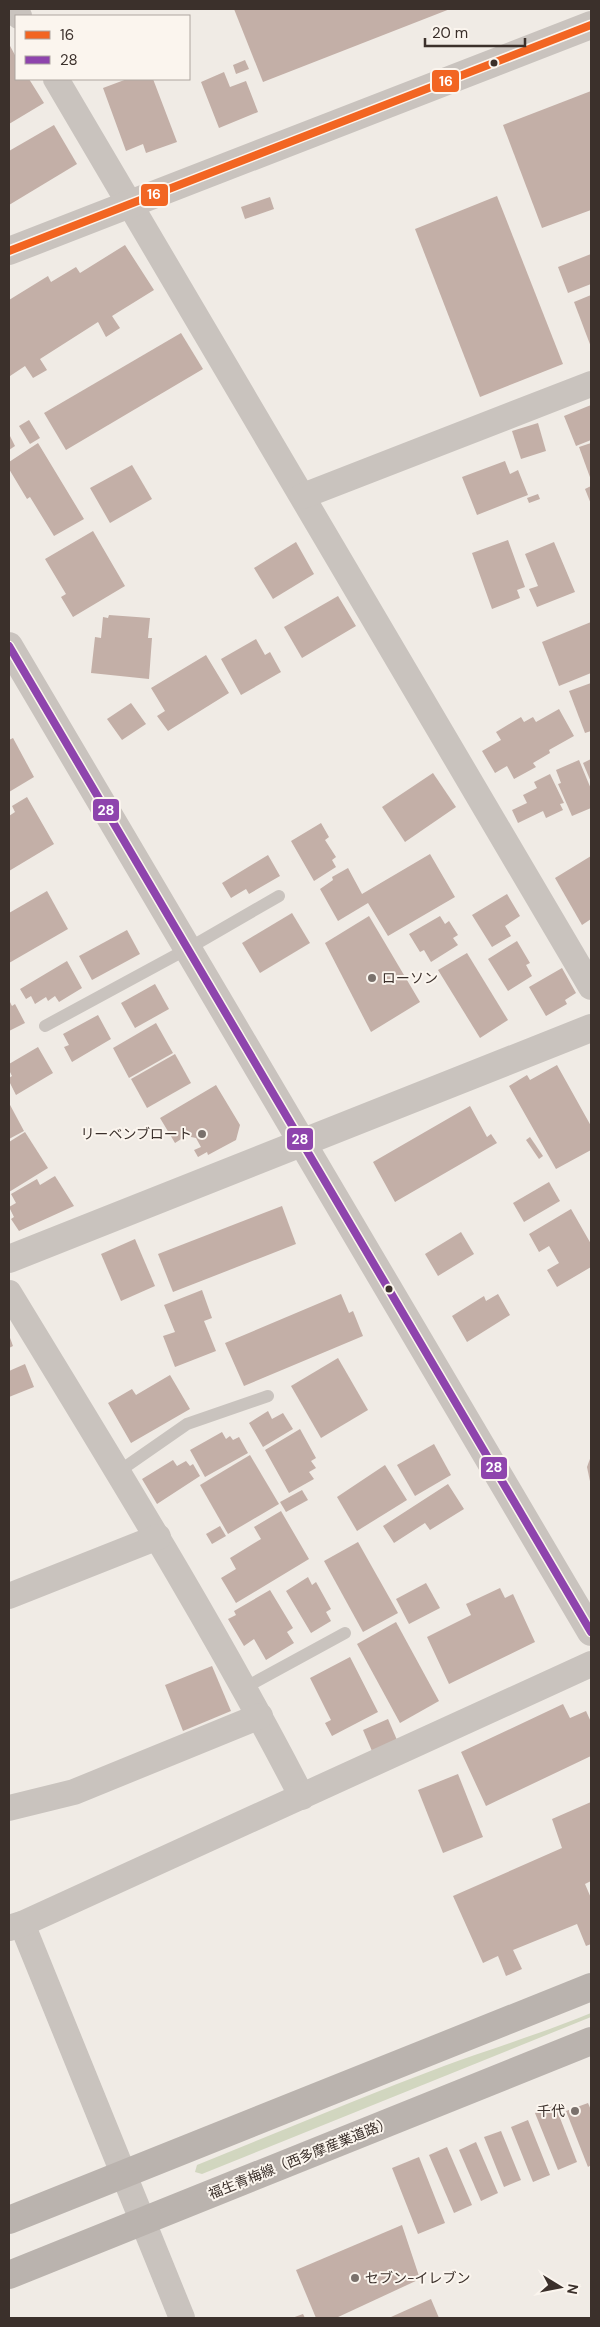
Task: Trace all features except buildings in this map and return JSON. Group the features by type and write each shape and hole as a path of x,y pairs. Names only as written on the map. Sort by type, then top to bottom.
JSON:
{"main road":[{"path":"9,2220 591,1987"},
{"name":"福生青梅線（西多摩産業道路）","path":"9,2275 591,2042"}],"street":[{"path":"9,251 591,25"},
{"path":"57,80 591,987"},
{"path":"303,496 591,384"},
{"path":"9,646 591,1632"},
{"path":"9,1259 591,1028"},
{"path":"9,1294 158,1537 260,1716 302,1797"},
{"path":"9,1596 158,1537"},
{"path":"182,2318 124,2174 16,1926 591,1664"},
{"path":"9,1808 74,1792 260,1716"}],"lane":[{"path":"45,1026 189,948 279,896"},
{"path":"118,1472 187,1424 268,1396"},
{"path":"244,1688 345,1632"}],"green space":[{"path":"591,2013 591,2017 202,2174 195,2172 197,2165 351,2102"}],"transit line":[{"name":"16","path":"9,251 591,25"},
{"name":"28","path":"9,646 591,1632"}],"place":[{"name":"ローソン","path":"372,978"},
{"name":"リーベンブロート","path":"202,1134"},
{"name":"千代","path":"575,2111"},
{"name":"セブン-イレブン","path":"355,2278"}]}
